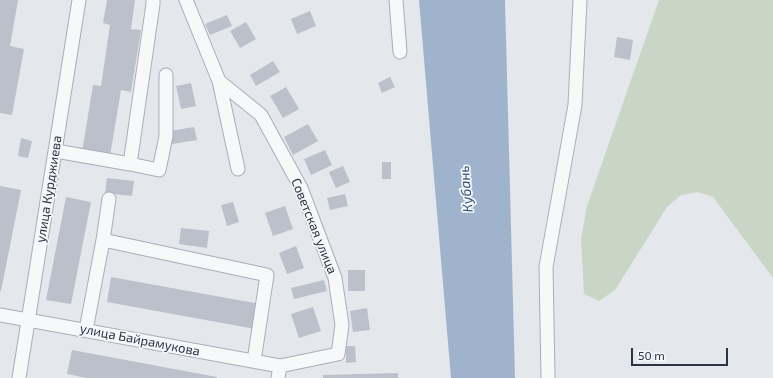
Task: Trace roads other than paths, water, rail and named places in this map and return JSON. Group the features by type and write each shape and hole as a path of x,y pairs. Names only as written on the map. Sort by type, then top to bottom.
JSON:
{"street":[{"name":"улица Курджиева","path":"19,378 80,0"},
{"path":"130,164 153,0"},
{"name":"Советская улица","path":"186,0 219,81 261,115 301,188 335,278 342,325 338,354 279,372"},
{"path":"396,0 400,52"},
{"path":"548,378 546,267 575,105 580,0"},
{"path":"56,151 159,170 166,136 166,75"},
{"path":"219,81 238,169"},
{"path":"86,330 109,199"},
{"path":"103,240 267,275 254,361"},
{"name":"улица Байрамукова","path":"0,315 29,319 254,361 279,372"}],"water":[{"name":"Кубань","path":"419,0 505,0 515,378 451,378"}]}
